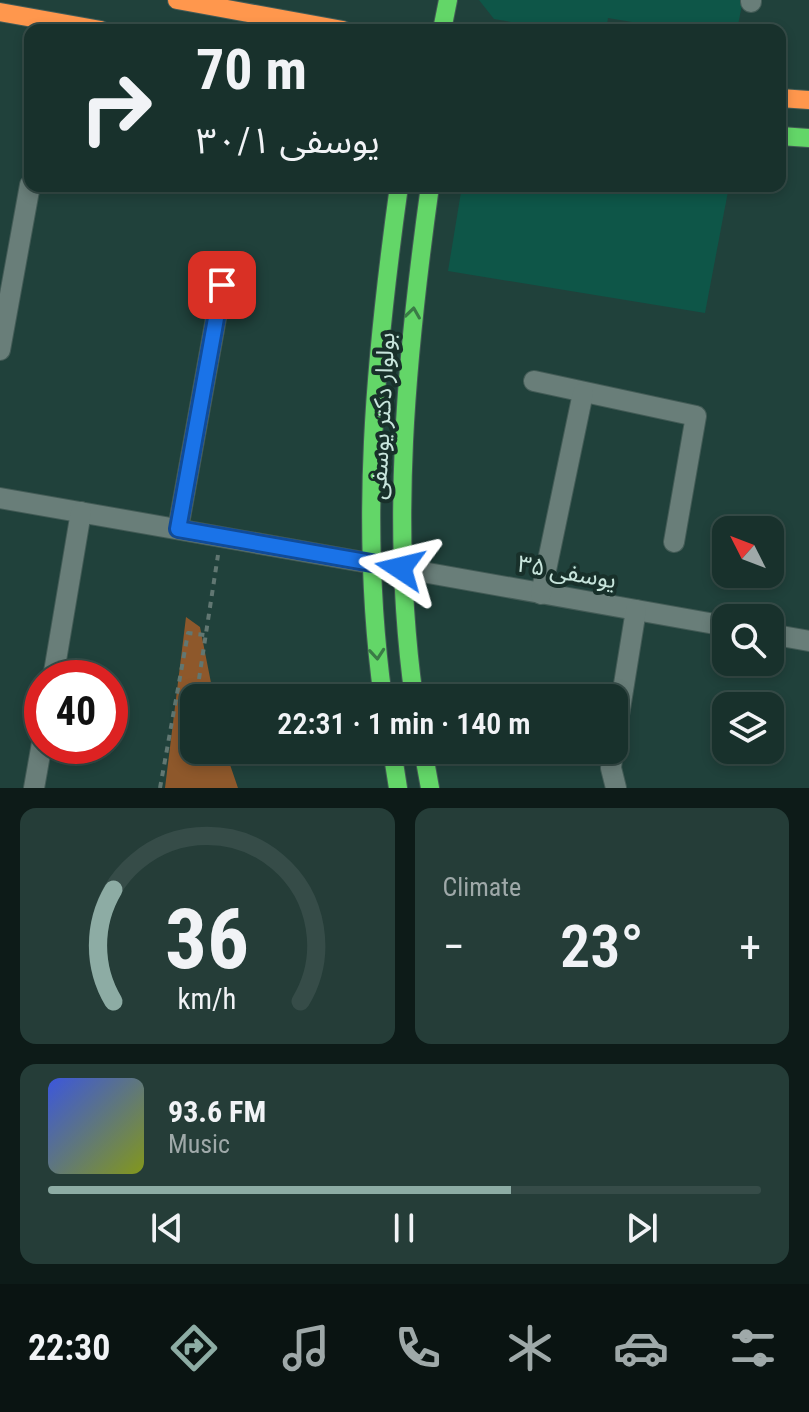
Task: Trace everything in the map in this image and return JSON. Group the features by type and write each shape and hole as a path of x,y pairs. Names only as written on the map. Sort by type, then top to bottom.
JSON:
{"street":[{"path":"177,0 310,24"},
{"path":"443,24 448,0"},
{"path":"0,12 67,24"},
{"path":"786,98 809,100"},
{"path":"786,136 809,138"},
{"path":"0,350 4,299 28,192"},
{"name":"بولوار دکتر یوسفی","path":"382,684 369,563 370,440 377,344 398,192"},
{"name":"بولوار دکتر یوسفی","path":"412,684 400,568 401,442 408,348 429,192"},
{"path":"178,529 222,285"},
{"path":"534,381 696,416 674,542"},
{"path":"541,594 583,393"},
{"path":"0,498 400,568"},
{"path":"56,660 81,512"},
{"name":"یوسفی ۳۵","path":"400,568 712,624"},
{"path":"624,684 636,610"},
{"path":"784,637 809,641"},
{"path":"34,788 38,764"},
{"path":"394,764 398,788"},
{"path":"426,764 430,788"},
{"path":"612,764 616,788"}],"path":[{"path":"199,679 221,537"},
{"path":"160,788 188,633 205,635"}],"shaded area":[{"path":"479,0 743,0 738,24 644,24 608,18 607,24 523,24 494,19"},
{"path":"461,192 728,192 705,313 448,271"},
{"path":"186,617 200,627 211,684 180,684 180,764 230,764 238,788 165,788"}],"traffic: fast":[{"path":"443,24 448,0"},
{"path":"786,136 809,138"},
{"path":"381,684 372,569 373,442 383,314 398,192"},
{"path":"412,684 403,569 404,442 414,314 429,192"},
{"path":"394,764 398,788"},
{"path":"426,764 430,788"}],"traffic: slow":[{"path":"177,0 310,24"},
{"path":"0,12 67,24"},
{"path":"786,98 809,100"}],"route":[{"path":"222,285 178,529 400,568"}]}
